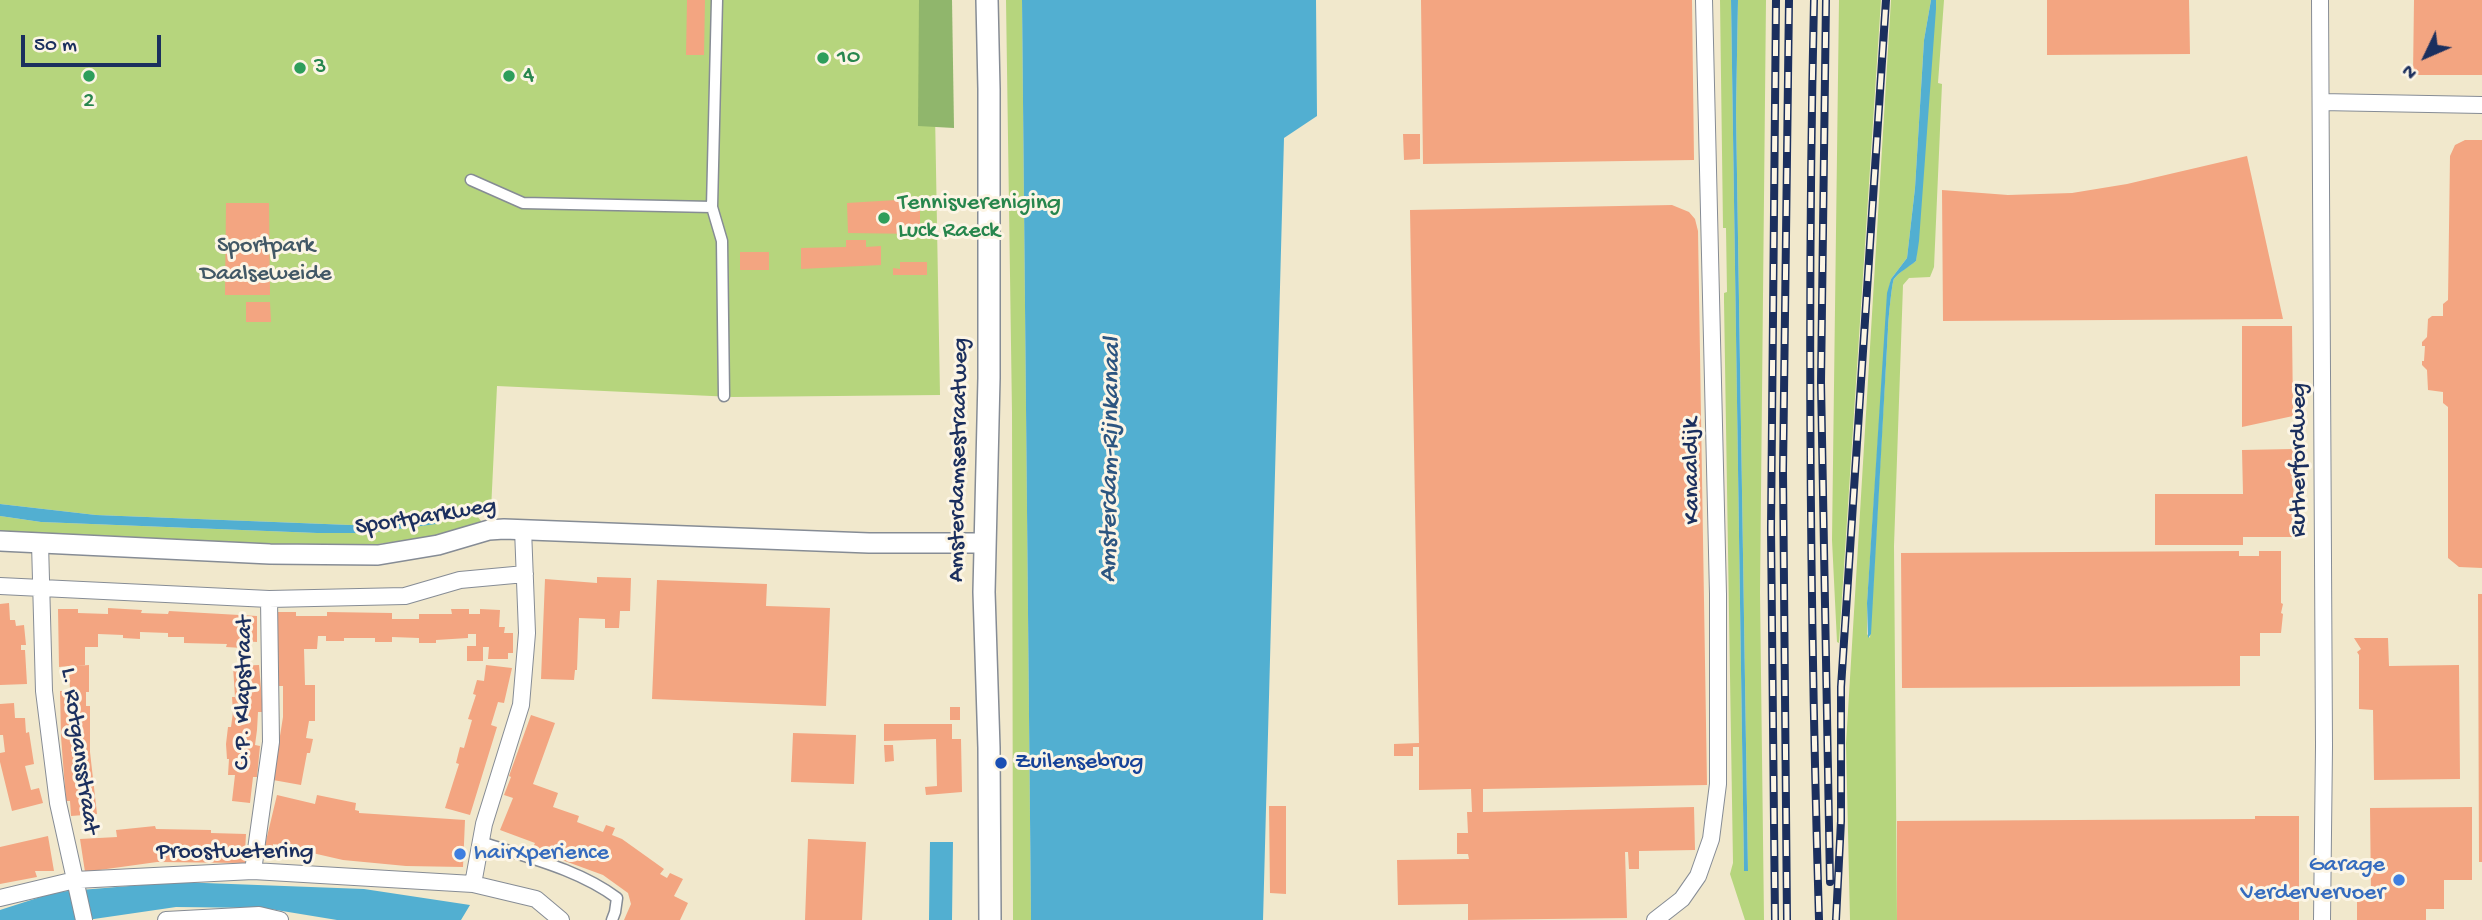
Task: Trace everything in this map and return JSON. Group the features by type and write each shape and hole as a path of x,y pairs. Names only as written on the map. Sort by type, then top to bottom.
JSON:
{"main road":[{"name":"Amsterdamsestraatweg","path":"987,0 989,378 985,543 990,920"}],"street":[{"path":"717,0 712,207 722,241 724,396"},
{"name":"Kanaaldijk","path":"1655,920 1682,899 1698,876 1711,839 1718,784 1718,580 1704,0"},
{"name":"Rutherfordweg","path":"2320,0 2322,920"},
{"path":"2321,102 2482,105"},
{"path":"471,180 523,203 712,207"},
{"path":"473,884 481,842 521,705 527,633 523,529"},
{"name":"Sportparkweg","path":"0,541 270,554 378,555 438,545 489,530 523,529 869,543 985,543"},
{"name":"L. Rotgansstraat","path":"40,543 44,691 58,803 84,920"},
{"path":"0,586 269,599 405,596 460,580 525,574"},
{"name":"C.P. Klapstraat","path":"253,871 271,742 269,599"},
{"path":"481,842 561,869 603,888 617,898 612,920"},
{"name":"Proostwetering","path":"0,898 76,883 253,871 473,884 536,900 561,920"},
{"path":"166,920 258,915 280,920"}],"green space":[{"name":"Sportpark Daalseweide","path":"0,0 933,0 940,395 733,397 497,386 491,510 474,512 485,526 364,546 0,533 0,516 41,522 317,533 368,533 435,524 438,518 436,516 376,526 96,515 0,504"},
{"path":"919,0 952,0 954,128 918,126"},
{"path":"1006,0 1022,0 1031,920 1013,920 1012,413"},
{"path":"1720,0 1731,0 1744,871 1748,870 1736,111 1738,0 1766,0 1760,592 1764,920 1745,920 1730,874 1733,863 1724,301 1724,293 1727,292 1726,228 1723,228"},
{"path":"1839,0 1881,0 1839,643 1832,540"},
{"path":"1891,0 1931,0 1924,40 1915,188 1907,258 1891,279 1888,293 1867,603 1867,634 1870,638 1890,302 1894,279 1916,261 1936,0 1944,0 1938,83 1942,84 1934,267 1930,277 1909,278 1903,285 1894,546 1897,920 1850,920 1846,744"}],"water":[{"name":"Amsterdam-Rijnkanaal","path":"1022,0 1316,0 1317,116 1284,138 1263,920 1031,920"},
{"path":"1731,0 1738,0 1736,111 1748,871 1744,871"},
{"path":"1931,0 1936,0 1936,9 1919,241 1916,261 1894,279 1891,294 1871,634 1868,638 1867,603 1887,293 1891,279 1907,258 1915,188 1924,40"},
{"path":"0,504 96,515 376,526 436,516 438,518 436,524 368,533 317,533 41,522 0,516"},
{"path":"930,842 953,842 952,920 929,920"},
{"path":"178,882 364,889 470,905 461,920 337,920 264,908 176,907 87,920 0,920 0,910 56,892"}],"building":[{"path":"687,0 705,0 704,55 686,55"},
{"path":"1421,0 1692,0 1694,160 1423,164"},
{"path":"2047,0 2189,0 2190,54 2047,55"},
{"path":"2414,0 2482,0 2482,75 2413,75"},
{"path":"1403,134 1420,134 1420,159 1404,160"},
{"path":"2465,140 2482,140 2482,568 2459,567 2448,558 2448,407 2443,403 2443,392 2428,390 2427,370 2422,365 2425,346 2422,346 2422,342 2427,337 2428,319 2432,316 2443,316 2443,304 2448,300 2450,156 2455,145"},
{"path":"2247,156 2283,319 1943,321 1942,190 2008,195 2072,193 2127,184"},
{"name":"Tennisvereniging Luck Raeck","path":"920,200 920,234 848,233 847,203"},
{"path":"226,203 269,203 270,295 225,295"},
{"path":"1672,205 1689,212 1695,219 1698,231 1707,785 1483,789 1483,812 1694,807 1695,850 1639,851 1639,869 1629,869 1628,852 1625,852 1627,918 1468,920 1468,904 1398,905 1397,860 1469,859 1468,854 1457,854 1457,833 1468,833 1467,812 1472,812 1471,789 1419,790 1419,747 1413,747 1413,756 1394,756 1394,744 1419,743 1410,210"},
{"path":"846,240 866,240 866,247 881,246 881,265 801,269 801,248 846,247"},
{"path":"740,252 769,252 769,270 740,270"},
{"path":"900,262 927,262 927,275 893,275 893,268 900,269"},
{"path":"246,302 270,302 271,322 246,322"},
{"path":"2242,326 2292,326 2293,416 2242,427"},
{"path":"2293,449 2294,537 2243,537 2243,545 2155,545 2155,494 2243,494 2242,450"},
{"path":"2239,551 2239,556 2259,556 2259,551 2281,551 2283,604 2281,633 2260,633 2260,656 2240,656 2240,686 1902,688 1901,553"},
{"path":"597,577 631,578 630,611 620,611 619,628 605,628 605,619 579,618 577,670 574,680 541,679 545,579 597,583"},
{"path":"657,580 767,584 766,606 830,608 826,706 652,699"},
{"path":"2478,594 2482,594 2482,862 2479,862"},
{"path":"9,603 10,620 15,620 16,626 24,625 26,645 21,645 21,650 25,650 27,684 0,685 0,604"},
{"path":"108,608 142,610 141,613 168,614 169,611 257,616 257,642 242,641 242,648 226,647 227,644 184,643 184,637 168,637 168,633 140,632 140,639 98,634 98,647 85,647 85,665 75,666 89,665 86,706 90,706 90,752 97,814 71,816 70,801 66,801 60,691 70,691 69,666 59,667 58,609 108,614"},
{"path":"451,609 469,609 469,614 480,614 480,609 500,610 499,627 505,627 504,633 513,633 513,653 508,653 508,659 488,659 489,647 483,647 483,661 467,661 467,646 476,646 476,634 468,634 468,638 436,640 436,643 419,643 419,638 392,637 392,642 375,642 375,638 326,641 326,636 318,636 317,649 304,649 305,685 315,685 315,721 309,721 306,738 313,739 310,753 307,753 301,785 273,780 283,717 283,686 279,686 277,612 296,612 296,616 327,616 327,612 392,613 392,619 419,619 419,614 452,614"},
{"path":"2354,638 2388,638 2389,666 2459,665 2460,779 2374,780 2373,710 2359,709 2357,652 2361,649"},
{"path":"259,665 263,712 258,712 255,745 260,746 257,777 253,777 250,803 232,801 235,775 228,775 226,744 233,712 232,697 235,697 233,666"},
{"path":"486,665 512,668 504,703 498,702 491,725 497,727 470,815 445,808 459,764 456,763 460,747 464,748 472,720 468,719 476,695 473,694 477,680 484,681"},
{"path":"14,703 15,718 25,718 26,733 29,732 34,764 25,766 31,790 39,788 43,803 12,811 0,762 0,753 5,752 3,735 0,735 0,704"},
{"path":"950,707 960,707 960,720 950,720"},
{"path":"531,715 555,723 533,784 558,793 553,807 579,816 577,822 603,832 606,825 615,828 612,835 622,839 664,869 660,874 667,878 670,873 683,879 674,896 688,903 680,920 624,920 631,904 628,893 603,875 532,849 535,843 500,830 513,798 504,795 511,777 509,776"},
{"path":"884,724 952,724 952,739 961,739 962,792 926,795 925,787 937,786 936,739 884,741"},
{"path":"793,733 856,735 854,784 791,782"},
{"path":"884,745 893,745 894,761 885,762"},
{"path":"277,795 315,804 317,795 356,803 355,810 359,813 465,820 463,867 406,866 343,860 273,844 273,847 265,845"},
{"path":"1269,806 1286,806 1286,894 1270,893"},
{"path":"2472,807 2472,880 2444,880 2444,909 2426,909 2426,920 2357,920 2357,894 2371,894 2370,808"},
{"path":"2255,816 2299,816 2299,920 1897,920 1897,821 2255,819"},
{"path":"155,826 156,829 246,834 245,852 248,852 248,859 245,859 245,863 157,862 85,872 80,839 117,837 116,830"},
{"path":"48,836 54,871 35,871 37,877 0,884 0,847"},
{"path":"808,839 866,842 862,920 805,920"}],"railway":[{"path":"1775,920 1771,528 1776,0"},
{"path":"1787,920 1783,471 1789,0"},
{"path":"1814,0 1810,460 1819,920"},
{"path":"1826,0 1821,382 1830,882"},
{"path":"1836,920 1841,821 1841,687 1886,0"}],"place":[{"name":"10","path":"823,58"},
{"name":"3","path":"300,68"},
{"name":"2","path":"89,76"},
{"name":"4","path":"509,76"},
{"name":"Tennisvereniging Luck Raeck","path":"884,218"},
{"name":"Zuilensebrug","path":"1001,763"},
{"name":"hairXperience","path":"460,854"},
{"name":"Garage Verdervervoer","path":"2399,880"}]}
